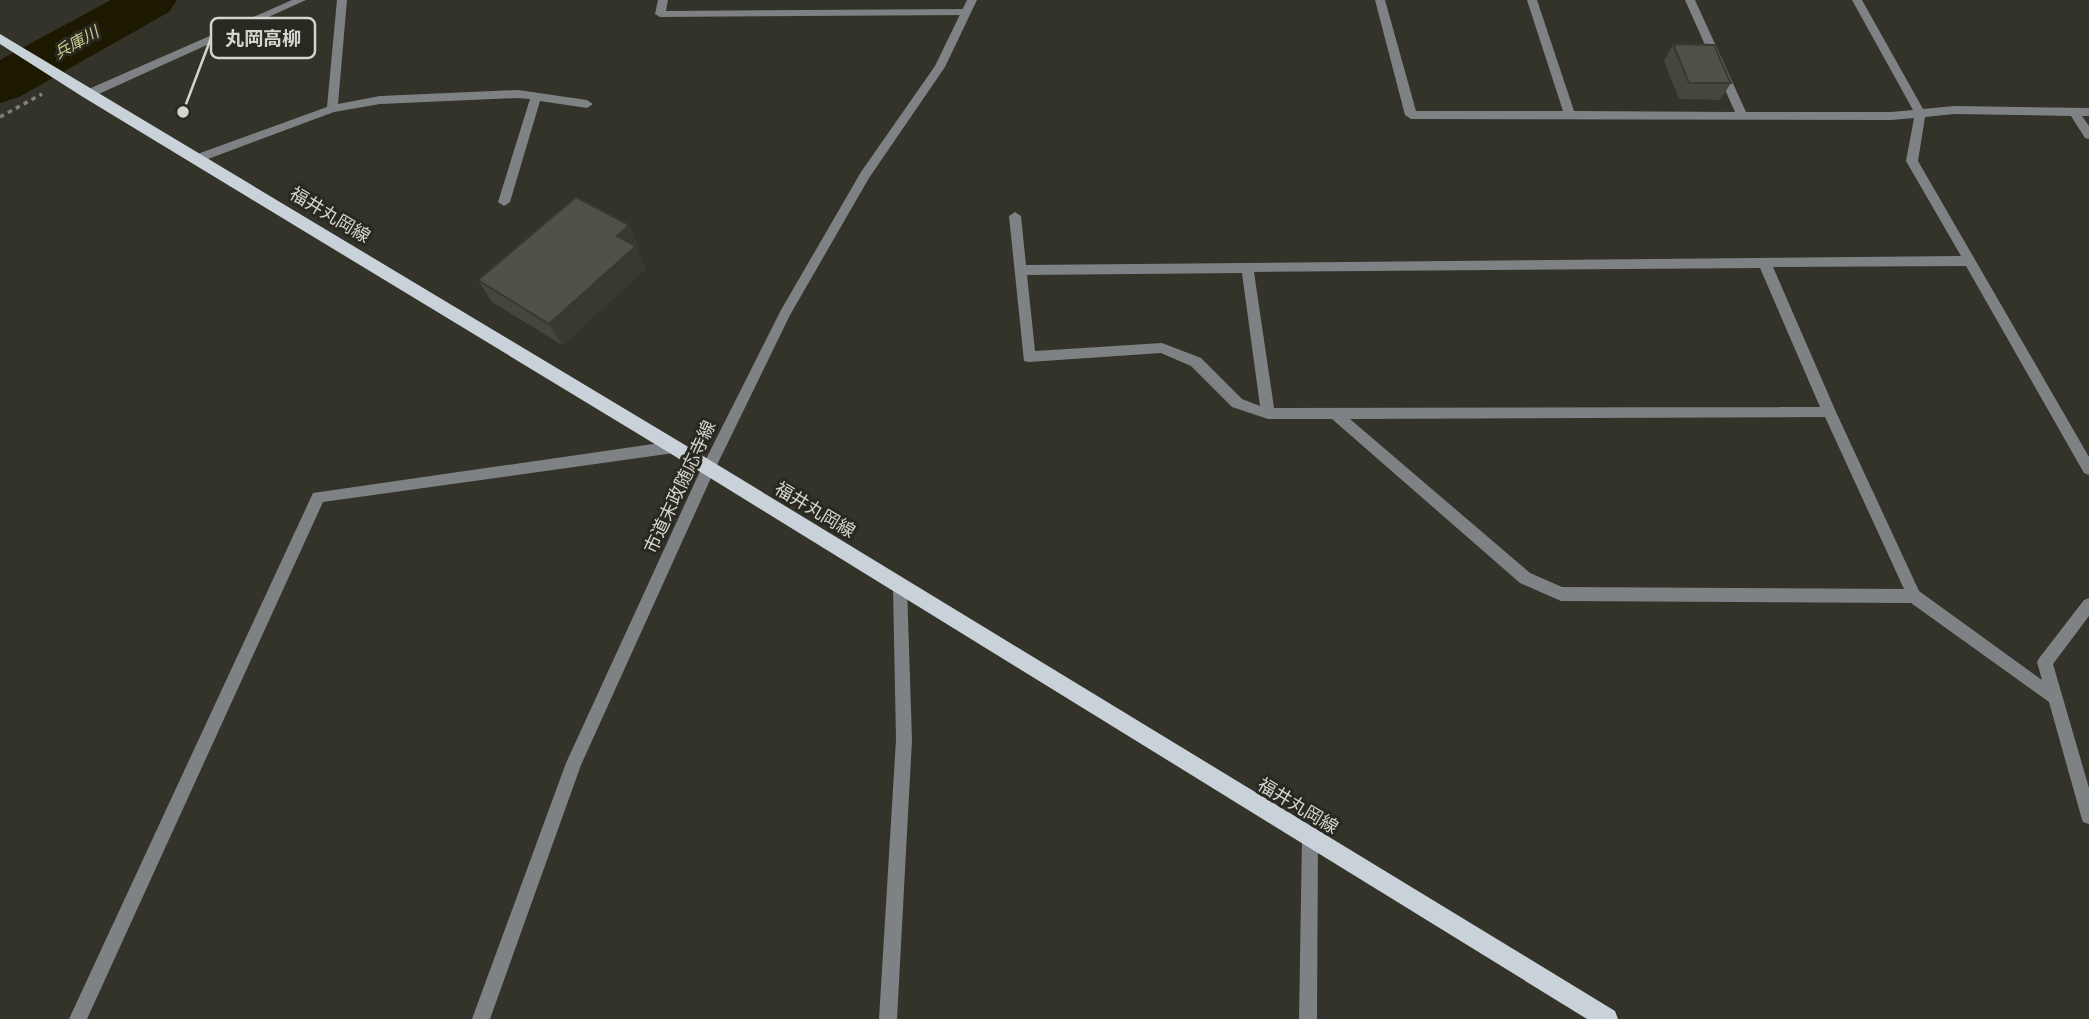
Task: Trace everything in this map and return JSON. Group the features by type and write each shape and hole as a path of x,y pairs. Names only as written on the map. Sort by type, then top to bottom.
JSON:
{"main road":[{"name":"福井丸岡線","path":"6,41 88,94 674,447 1606,1019"}],"street":[{"path":"88,94 301,0"},
{"path":"332,109 342,0"},
{"path":"663,0 660,14 969,6"},
{"path":"1380,0 1411,115 1742,115 1920,113 1954,110 2089,112"},
{"path":"1532,0 1570,115"},
{"path":"1690,0 1742,115"},
{"path":"1857,0 1920,113 1912,161 2089,469"},
{"name":"市道末政随応寺線","path":"481,1019 574,764 708,469 785,313 865,174 940,67 969,6"},
{"path":"196,159 332,109 380,100 518,94 587,104"},
{"path":"504,202 536,97"},
{"path":"2074,112 2089,135"},
{"path":"1015,216 1030,357 1163,348 1196,362 1237,403 1268,414 1829,412"},
{"path":"1020,270 1970,261"},
{"path":"1764,262 1829,412 1914,596 2054,697"},
{"path":"1247,268 1268,414"},
{"path":"1336,415 1525,578 1561,594 1914,596"},
{"path":"78,1019 318,497 674,447"},
{"path":"888,1019 904,740 900,587"},
{"path":"2089,605 2045,662 2089,816"},
{"path":"1308,1019 1310,838"}],"path":[{"path":"0,117 67,81"}],"building":[{"path":"1673,44 1714,45 1731,83 1689,83"},
{"path":"576,197 629,225 617,236 636,246 549,324 478,280"}],"waterway":[{"name":"兵庫川","path":"0,84 151,0"}],"place":[{"name":"丸岡高柳","path":"183,112"}]}
